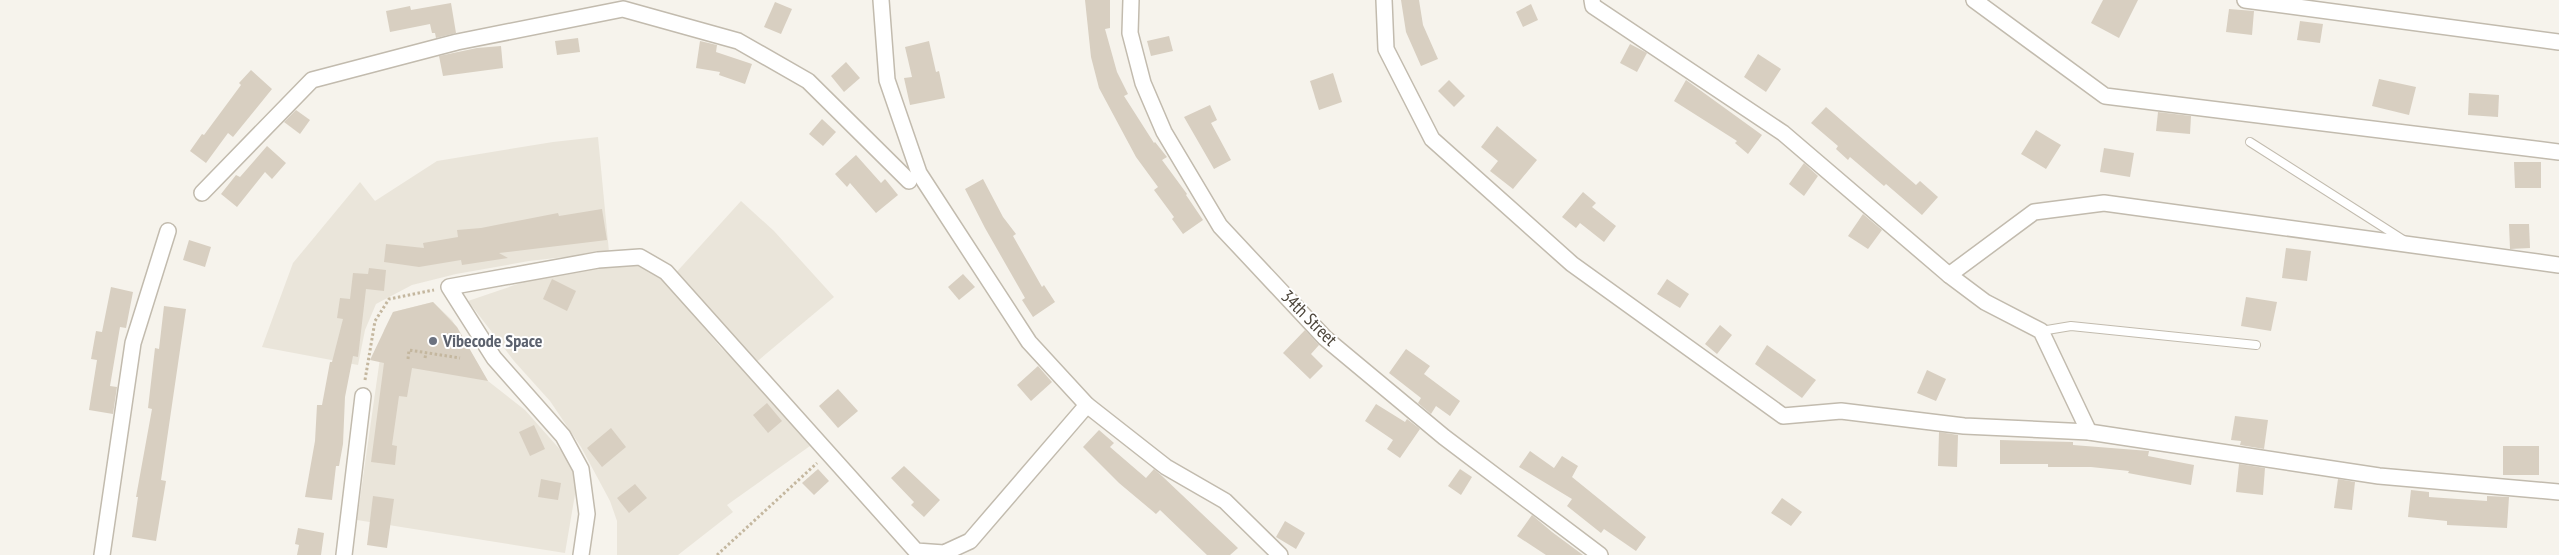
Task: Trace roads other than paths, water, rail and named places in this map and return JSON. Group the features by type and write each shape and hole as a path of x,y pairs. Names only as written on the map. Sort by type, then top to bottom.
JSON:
{"street":[{"path":"881,0 886,80 919,174 1029,342 1087,405 1166,468 1225,501 1280,555"},
{"name":"34th Street","path":"1131,0 1130,33 1144,83 1164,132 1220,226 1326,338 1444,437 1600,555"},
{"path":"1384,0 1386,49 1432,139 1572,264 1783,416 1840,411 1964,426 2089,432 2379,476 2559,492"},
{"path":"1592,0 1593,6 1783,133 1948,275 1985,302 2041,331 2089,432"},
{"path":"1974,0 2105,96 2559,152"},
{"path":"2245,0 2559,42"},
{"path":"202,193 312,80 457,42 623,4 738,41 808,81 909,181"},
{"path":"1948,275 2034,212 2104,203 2559,266"},
{"path":"102,555 133,343 168,231"},
{"path":"581,555 587,514 581,469 563,436 494,358 449,287 598,260 640,257 666,272 916,551 944,553 970,541 1087,405"},
{"path":"344,555 363,396"}],"lane":[{"path":"2250,142 2413,246"},
{"path":"2041,331 2070,326 2256,344"}],"place":[{"name":"Vibecode Space","path":"433,341"}]}
